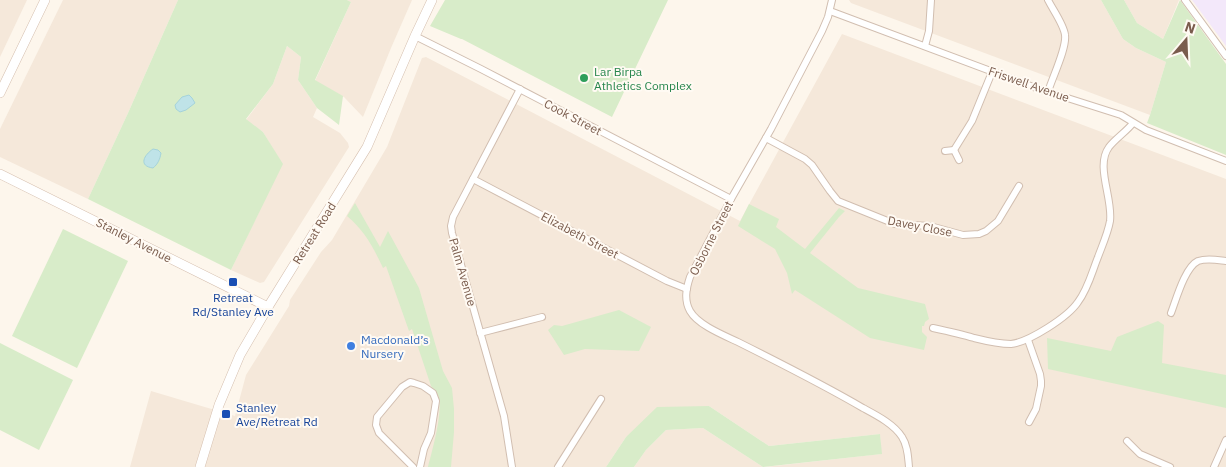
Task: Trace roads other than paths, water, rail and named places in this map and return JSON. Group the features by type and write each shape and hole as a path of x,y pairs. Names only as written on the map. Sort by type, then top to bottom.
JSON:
{"street":[{"path":"0,93 45,0"},
{"name":"Retreat Road","path":"200,467 225,390 247,342 367,147 432,0"},
{"name":"Osborne Street","path":"832,0 822,31 690,278 687,300 694,316 702,322 826,387 888,424 902,437 905,444 908,467"},
{"path":"925,46 929,31 931,0"},
{"path":"1048,0 1063,28 1065,38 1064,48 1048,92"},
{"path":"1185,0 1226,56"},
{"name":"Friswell Avenue","path":"830,10 992,72 1116,113 1170,140 1226,161"},
{"name":"Cook Street","path":"415,36 731,199"},
{"path":"954,150 972,121 992,72"},
{"name":"Palm Avenue","path":"512,467 504,416 451,226 453,217 520,89"},
{"path":"933,328 1000,343 1014,343 1028,340 1066,314 1078,302 1084,294 1110,220 1110,201 1103,165 1104,157 1110,145 1133,123"},
{"name":"Davey Close","path":"766,138 805,159 812,165 838,200 895,224 930,226 964,235 980,234 998,221 1019,186"},
{"path":"945,151 954,150"},
{"path":"954,150 959,160"},
{"name":"Stanley Avenue","path":"0,174 268,307"},
{"name":"Elizabeth Street","path":"474,179 667,281 687,289"},
{"path":"1171,314 1192,265 1205,260 1226,261"},
{"path":"480,333 542,317"},
{"path":"1028,340 1041,381 1036,410 1029,422"},
{"path":"413,467 379,433 376,424 377,417 402,387 410,382 423,386 433,393 436,400 431,433 424,449 420,467"},
{"path":"558,467 601,399"},
{"path":"1214,467 1226,440"},
{"path":"1128,441 1140,454 1170,467"}],"water":[{"path":"189,95 195,103 180,112 176,109 175,105 182,97"},
{"path":"153,149 161,153 153,168 145,165 144,160"}],"place":[{"name":"Lar Birpa Athletics Complex","path":"584,78"},
{"name":"Retreat Rd/Stanley Ave","path":"233,282"},
{"name":"Macdonald’s Nursery","path":"351,346"},
{"name":"Stanley Ave/Retreat Rd","path":"226,414"}]}
